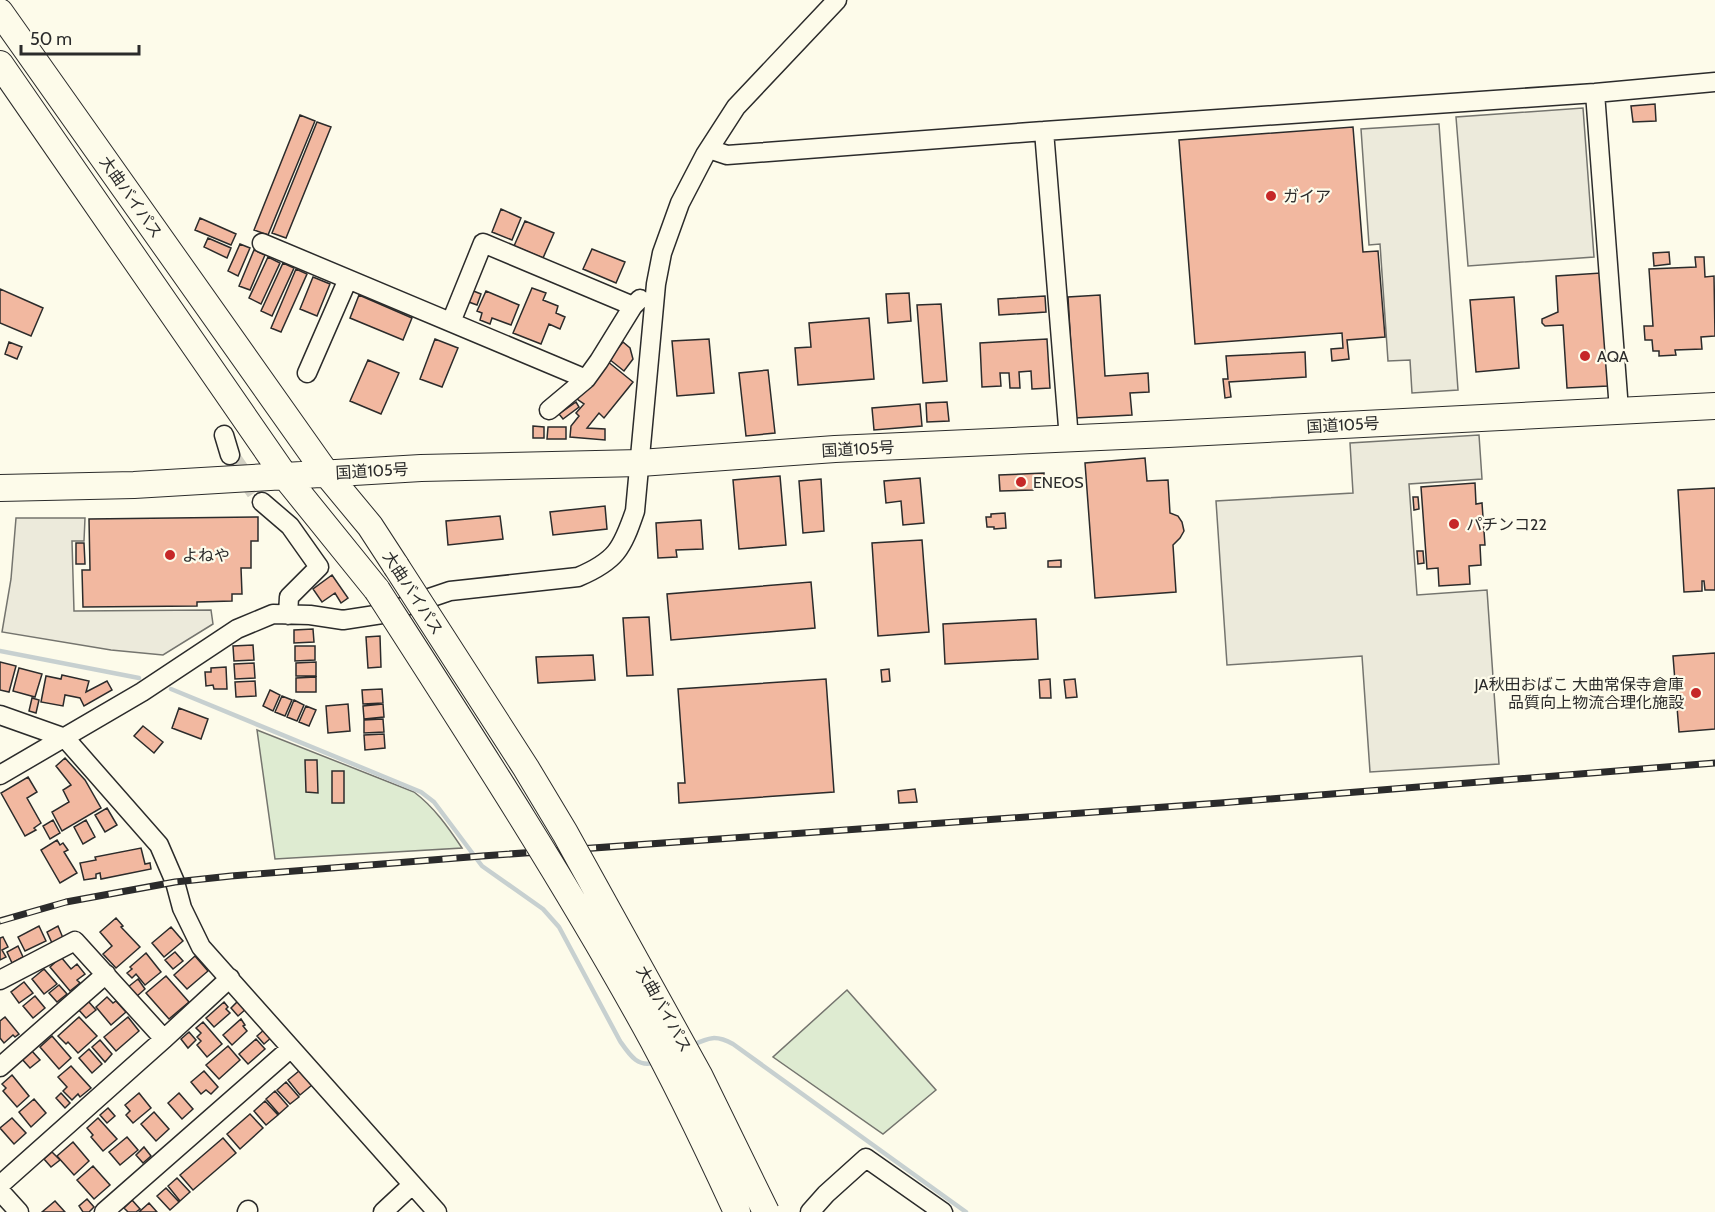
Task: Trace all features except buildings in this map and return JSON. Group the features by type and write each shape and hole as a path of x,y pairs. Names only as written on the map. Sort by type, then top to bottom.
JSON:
{"highway":[{"name":"大曲バイパス","path":"0,12 326,473 370,526 514,750 566,833 699,1075 766,1212"},
{"name":"大曲バイパス","path":"0,64 284,475 377,590 523,817 645,1026 705,1142 737,1212"},
{"name":"国道105号","path":"0,488 134,485 421,468 640,464 835,449 1715,406"}],"street":[{"path":"0,775 142,692 237,629 273,614 310,615 344,620 382,614 450,591 578,577 612,558 625,540 635,511 657,280 662,253 680,203 709,149 736,107 837,0"},
{"path":"709,149 726,155 1594,93 1715,82"},
{"path":"1594,93 1619,410"},
{"path":"1044,131 1070,439"},
{"path":"262,243 586,379"},
{"path":"451,322 483,243 633,306"},
{"path":"307,373 348,279"},
{"path":"549,410 586,379 633,306 657,280"},
{"path":"224,435 230,455"},
{"path":"262,502 290,526 319,567 289,597 288,615"},
{"path":"0,714 65,738 159,845 175,882 182,908 201,947 436,1212"},
{"path":"0,980 75,941 164,1039"},
{"path":"0,1067 105,974"},
{"path":"0,1185 230,978"},
{"path":"104,1212 291,1048"},
{"path":"810,1212 826,1194 866,1158 944,1212"},
{"path":"383,1212 412,1185"},
{"path":"0,1191 19,1212"}],"green space":[{"path":"257,730 414,792 446,825 462,848 275,859"},
{"path":"847,990 936,1090 883,1134 773,1057"}],"shaded area":[{"path":"1583,108 1594,257 1468,266 1456,117"},
{"path":"1439,124 1458,390 1412,393 1410,360 1388,361 1380,244 1369,245 1361,129"},
{"path":"1479,435 1482,479 1409,484 1417,595 1487,590 1499,764 1370,772 1362,656 1227,665 1216,501 1353,493 1350,443"},
{"path":"16,518 85,518 84,541 72,541 74,611 211,610 213,624 163,655 111,650 2,632 11,579"}],"waterway":[{"path":"0,651 139,678"},
{"path":"171,689 421,792 434,802 482,866 543,909 559,927 623,1046 639,1062 644,1064 656,1062"},
{"path":"690,1046 712,1038 733,1044 966,1212"}],"tunnel":[{"path":"230,455 262,502"}],"railway":[{"path":"0,921 66,902 175,882 231,876 1220,803 1715,763"}],"place":[{"name":"ガイア","path":"1271,196"},
{"name":"AQA","path":"1585,356"},
{"name":"ENEOS","path":"1021,482"},
{"name":"パチンコ22","path":"1454,524"},
{"name":"よねや","path":"170,555"},
{"name":"JA秋田おばこ 大曲常保寺倉庫 品質向上物流合理化施設","path":"1696,693"}]}
